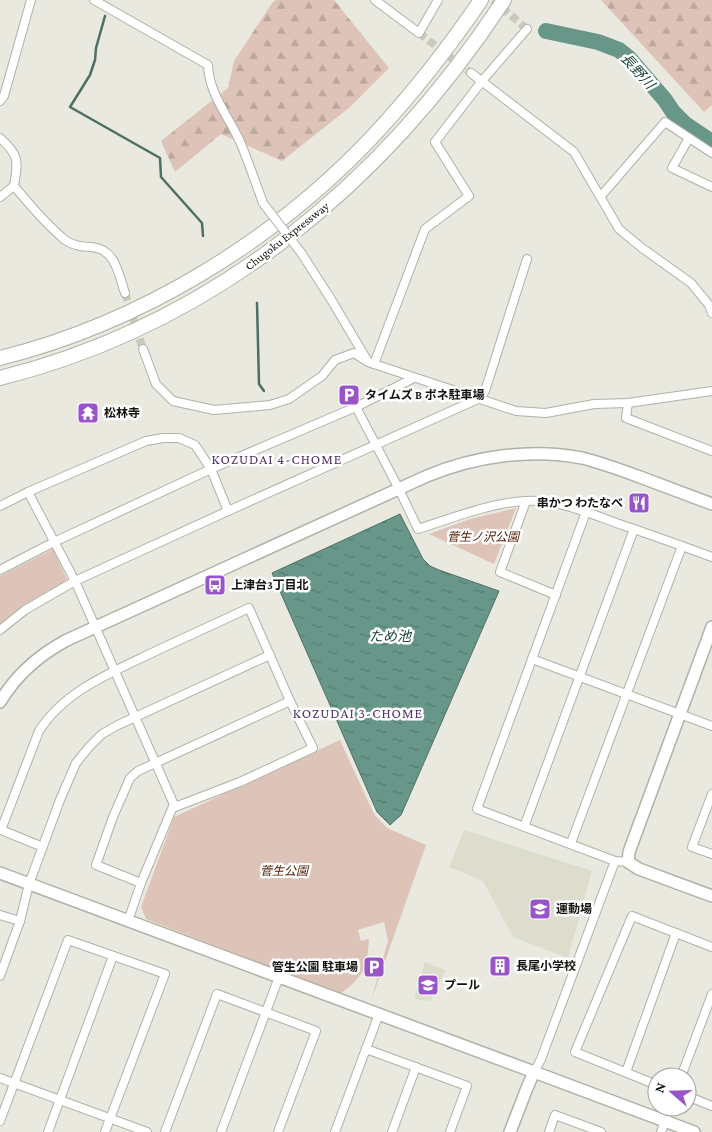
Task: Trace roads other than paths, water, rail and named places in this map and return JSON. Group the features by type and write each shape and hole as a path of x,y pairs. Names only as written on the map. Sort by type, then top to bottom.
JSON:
{"highway":[{"name":"Chugoku Expressway","path":"0,358 74,336 124,314 172,291 260,236 301,203 375,134 446,49 481,0"},
{"name":"Chugoku Expressway","path":"0,378 29,371 79,354 129,333 177,310 268,253 310,221 389,147 425,107 462,60 504,0"}],"street":[{"path":"0,101 4,96 31,0"},
{"path":"94,0 208,65 209,80 240,143 264,203 302,254 371,363"},
{"path":"375,0 419,33 438,0"},
{"path":"371,363 425,229 469,196 435,142 482,81 527,29"},
{"path":"471,73 574,152 620,229 642,248 691,283 709,305 712,313"},
{"path":"601,196 665,122 712,153"},
{"path":"0,138 12,148 18,163 14,186 0,197"},
{"path":"689,138 672,168 712,186"},
{"path":"14,186 40,217 67,241 81,246 96,248 108,254 115,262 125,293"},
{"path":"0,630 25,610 75,581 478,399 485,391 527,259"},
{"path":"143,349 156,384 173,401 214,410 270,405 289,400 322,376 335,360 354,353 371,363 516,411 546,413 594,404 628,403 712,391"},
{"path":"0,570 54,542 211,469 356,407 414,378"},
{"path":"628,403 626,418 712,451"},
{"path":"356,407 418,529 498,505 526,501 556,503 712,557"},
{"path":"0,506 146,441 178,438 195,445 211,469 228,511"},
{"path":"0,702 28,666 42,654 67,640 399,489 440,471 468,462 517,455 549,455 580,458 610,466 712,504"},
{"path":"28,492 75,581 94,628 114,671 136,718 175,807 231,785 313,748 249,608 114,671 83,688 61,704 46,719 39,731 1,830 43,847"},
{"path":"526,501 500,572 556,595"},
{"path":"586,512 477,809 615,861 628,862 639,869 712,896"},
{"path":"524,827 634,529"},
{"path":"571,844 682,546"},
{"path":"628,862 629,852 712,627"},
{"path":"0,976 20,921 29,884 60,800 76,763 89,747 102,734 270,654"},
{"path":"532,659 712,726"},
{"path":"141,883 96,865 130,778 138,771 290,701"},
{"path":"712,794 692,847 712,854"},
{"path":"128,921 141,883 174,804"},
{"path":"510,1132 527,1088 541,1059 615,861"},
{"path":"0,873 534,1072 663,1127 694,1132"},
{"path":"0,915 20,921"},
{"path":"647,1081 575,1052 632,916 712,947"},
{"path":"626,1072 676,933"},
{"path":"0,1121 68,940 165,974 106,1132"},
{"path":"48,1132 113,956"},
{"path":"221,1132 279,977"},
{"path":"165,1132 217,994 316,1031 278,1132"},
{"path":"685,1067 712,994"},
{"path":"335,1132 379,1014"},
{"path":"366,1049 467,1086 450,1132"},
{"path":"392,1132 416,1067"},
{"path":"0,1078 147,1132"},
{"path":"697,1100 712,1106"},
{"path":"549,1132 555,1115 602,1132"}],"water":[{"name":"ため池","path":"400,514 423,559 430,566 499,591 401,815 390,825 377,812 272,573"}],"waterway":[{"path":"105,16 90,75 70,107 160,158 161,177 202,223 203,236"},
{"name":"長野川","path":"546,31 598,42 619,50 629,58 685,124 712,142"},
{"path":"257,303 259,384 264,391"}],"tunnel":[{"path":"493,0 527,29"},
{"path":"419,33 471,73"},
{"path":"125,293 143,349"}],"place":[{"name":"タイムズ B ポネ駐車場","path":"349,395"},
{"name":"松林寺","path":"88,413"},
{"name":"串かつ わたなべ","path":"639,503"},
{"name":"上津台3丁目北","path":"215,585"},
{"name":"運動場","path":"540,909"},
{"name":"長尾小学校","path":"500,966"},
{"name":"管生公園 駐車場","path":"374,967"},
{"name":"プール","path":"428,985"}],"district":[{"name":"KOZUDAI 4-CHOME","path":"277,459"},
{"name":"KOZUDAI 3-CHOME","path":"358,713"}],"park label":[{"name":"菅生ノ沢公園","path":"483,537"},
{"name":"菅生公園","path":"284,871"}]}
